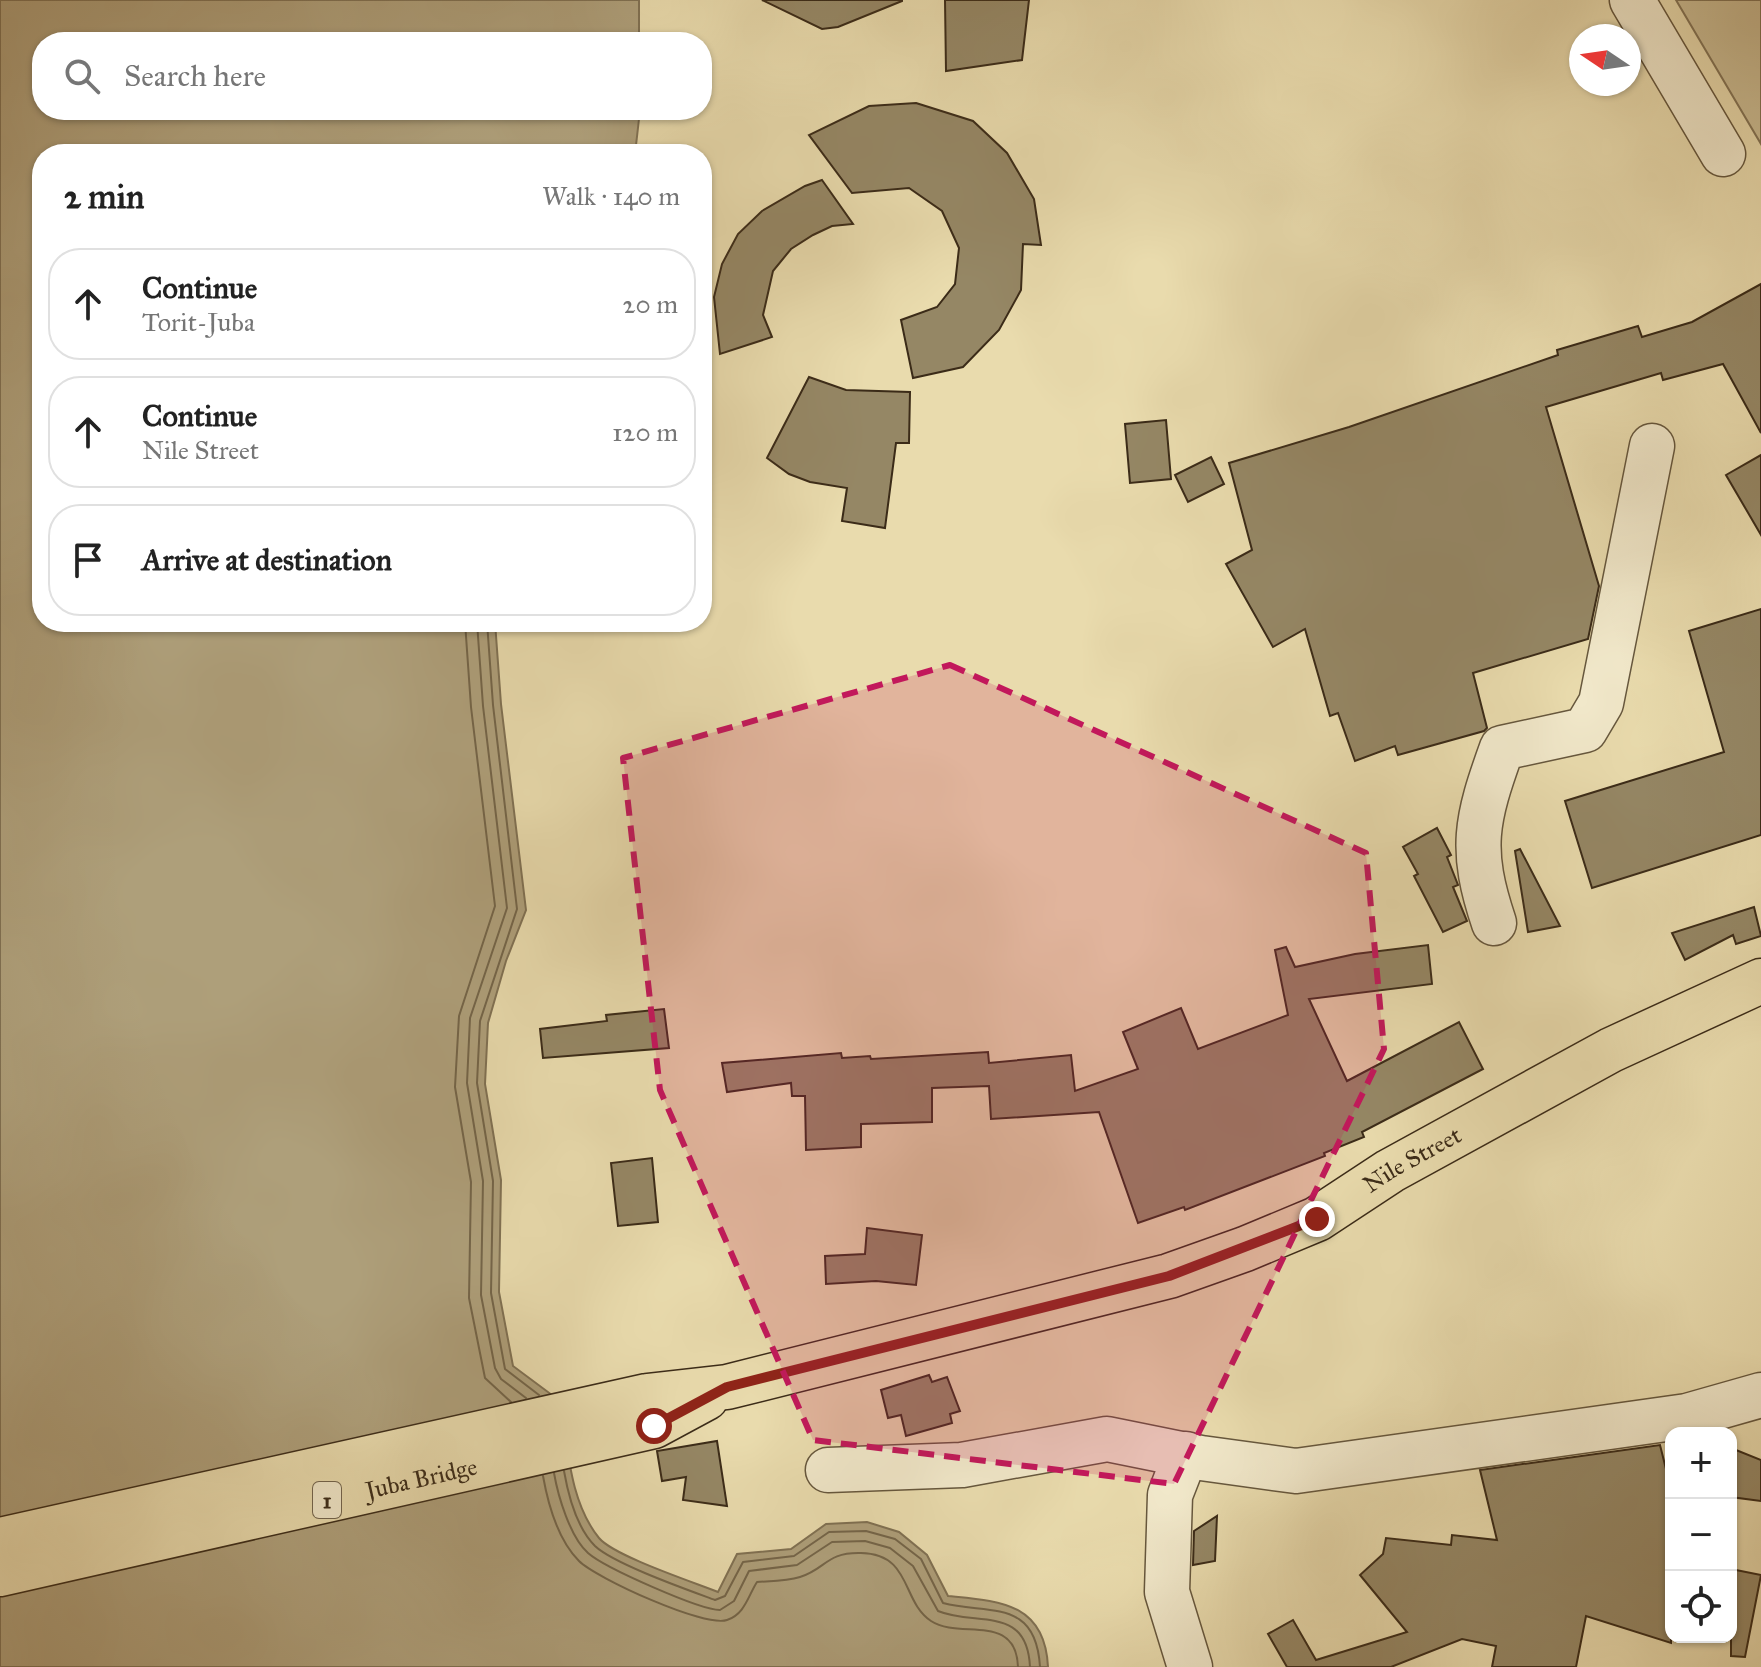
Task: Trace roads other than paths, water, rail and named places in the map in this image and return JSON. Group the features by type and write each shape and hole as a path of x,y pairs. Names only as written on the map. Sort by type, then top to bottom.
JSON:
{"main road":[{"name":"Nile Street","path":"650,1411 727,1387 1169,1276 1245,1249 1317,1219 1390,1171 1611,1050 1761,981"},
{"name":"Juba Bridge","path":"0,1540 650,1411"},
{"name":"Juba Bridge","path":"0,1574 650,1411"}],"street":[{"path":"1632,0 1723,154"},
{"path":"1494,923 1476,848 1482,805 1502,748 1585,730 1601,703 1652,446"},
{"path":"828,1470 962,1465 1107,1439 1296,1471 1687,1416 1761,1395"},
{"path":"1186,1454 1170,1495 1167,1592 1190,1667"}],"water":[{"path":"0,0 639,0 639,32 32,32 32,120 639,120 636,144 32,144 32,632 496,632 501,704 526,910 506,961 488,1023 485,1084 501,1180 499,1292 513,1366 560,1401 571,1472 589,1523 599,1538 620,1553 718,1592 737,1554 791,1549 826,1524 867,1522 899,1532 927,1555 948,1596 1001,1604 1028,1617 1045,1645 1048,1667 0,1667"}]}
